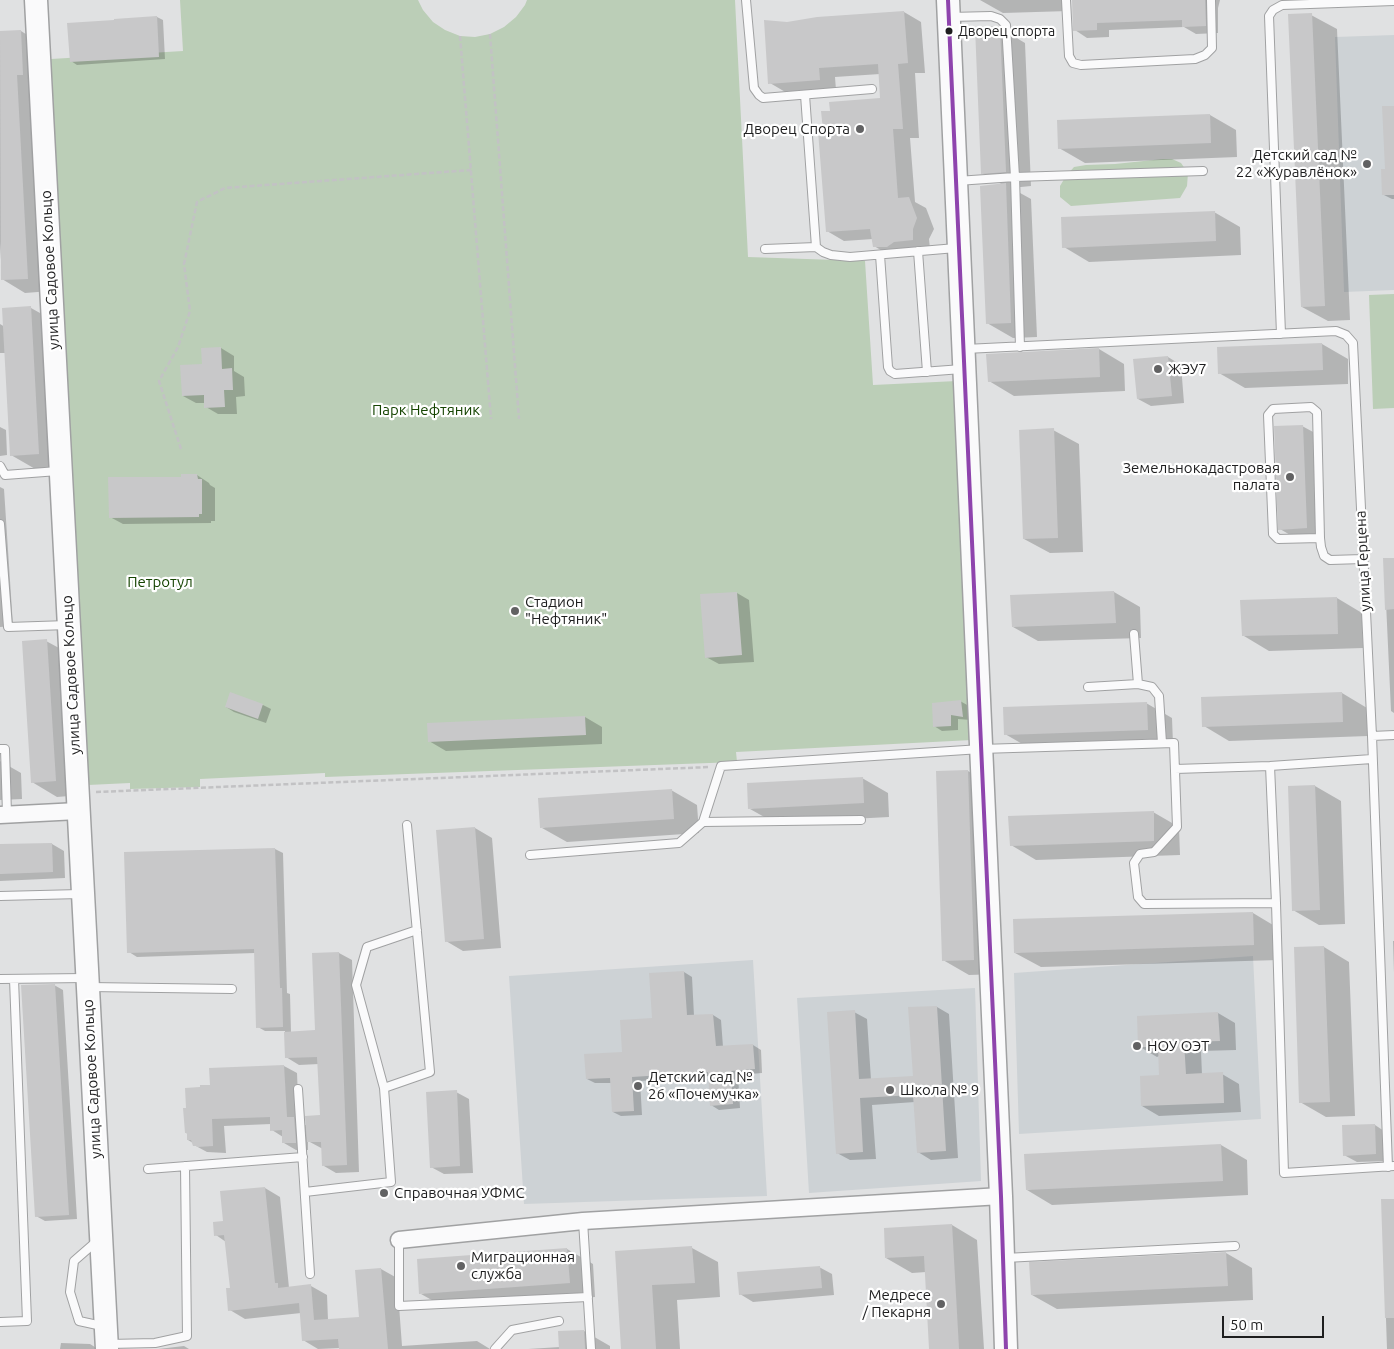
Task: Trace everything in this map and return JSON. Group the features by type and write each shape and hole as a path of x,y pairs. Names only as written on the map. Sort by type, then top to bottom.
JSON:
{"street":[{"name":"улица Садовое Кольцо","path":"36,0 106,1340"},
{"path":"948,9 1001,1196 1006,1349"},
{"path":"4,814 78,802"},
{"path":"399,1240 583,1221 1001,1196"}],"lane":[{"path":"746,0 754,88 758,95 763,98 872,89"},
{"path":"1066,0 1069,56 1073,63 1081,64 1195,59 1205,55 1212,48 1210,0"},
{"path":"1282,334 1269,16 1273,10 1282,5 1394,1"},
{"path":"948,9 991,16 1000,19 1006,25 1015,177 1020,347"},
{"path":"805,95 816,247"},
{"path":"956,182 1015,177 1203,171"},
{"path":"765,249 816,247 831,256 850,257 959,248"},
{"path":"918,251 927,372"},
{"name":"улица Герцена","path":"880,254 888,367 895,374 927,372 964,359 1020,347 1336,331 1346,335 1353,343 1391,1166"},
{"path":"1320,538 1278,539 1272,534 1268,415 1273,409 1311,407 1317,412 1321,547 1324,556 1330,560 1363,559"},
{"path":"0,466 5,475 60,470"},
{"path":"0,524 8,627 68,625"},
{"path":"1134,634 1138,684"},
{"path":"1088,687 1138,684 1152,688 1159,696 1162,743"},
{"path":"1372,736 1394,735"},
{"path":"530,855 680,843 703,822 721,766 981,749 1174,743 1177,827 1154,852 1140,854 1134,863 1138,897 1144,904 1276,903"},
{"path":"0,749 5,749 4,814"},
{"path":"1175,769 1270,766 1372,759"},
{"path":"1270,766 1284,1173 1391,1166"},
{"path":"703,822 861,820"},
{"path":"384,1088 430,1072 407,825"},
{"path":"0,896 82,894"},
{"path":"305,1192 391,1182 384,1088 356,985 367,947 416,930"},
{"path":"0,979 232,989"},
{"path":"0,1322 27,1321 14,979"},
{"path":"298,1089 310,1274"},
{"path":"148,1169 303,1157"},
{"path":"101,1238 74,1261 70,1292 79,1320 106,1340 155,1343 187,1336 185,1166"},
{"path":"583,1221 591,1349"},
{"path":"399,1240 399,1306 588,1297"},
{"path":"1003,1258 1235,1246"},
{"path":"495,1349 512,1330 559,1321"}],"path":[{"path":"490,34 519,419"},
{"path":"460,36 491,419"},
{"path":"181,449 159,381 178,347 190,311 184,264 196,202 224,188 471,170"},
{"path":"78,802 721,766"}],"shaded area":[{"name":"Детский сад № 22 «Журавлёнок»","path":"1394,35 1394,290 1344,292 1335,37"},
{"name":"НОУ ОЭТ","path":"1253,956 1261,1119 1019,1134 1014,973"},
{"name":"Детский сад № 26 «Почемучка»","path":"753,960 767,1196 524,1204 509,976"},
{"name":"Школа № 9","path":"975,988 981,1181 809,1193 797,998"}],"green space":[{"name":"Парк Нефтяник","path":"180,0 418,0 423,10 433,22 445,30 460,36 475,37 490,34 504,27 516,17 527,0 735,0 748,257 865,261 873,385 957,381 972,740 736,752 737,762 325,777 325,773 200,779 200,787 130,789 130,783 88,785 51,59 183,51"},
{"path":"1172,159 1181,163 1188,173 1187,186 1180,198 1071,206 1060,197 1060,186 1074,167"},
{"path":"1394,294 1394,408 1373,409 1369,295"}],"building":[{"path":"1072,0 1205,0 1206,26 1182,27 1182,20 1097,23 1097,30 1073,31"},
{"name":"Дворец Спорта","path":"904,11 908,63 898,64 903,129 893,129 898,198 909,197 917,218 913,229 913,240 894,242 887,247 873,247 870,229 826,232 818,131 823,130 821,111 830,111 829,102 880,98 878,64 819,68 820,80 768,84 764,20 787,22 817,17"},
{"path":"1312,13 1325,306 1301,307 1288,14"},
{"path":"157,16 159,57 70,62 67,23"},
{"path":"999,26 1006,172 981,174 975,27"},
{"path":"21,30 23,75 17,75 28,279 1,280 0,31"},
{"path":"1382,106 1394,106 1394,195 1382,195 1381,169 1385,169"},
{"path":"1210,114 1211,143 1058,149 1057,120"},
{"path":"1006,183 1011,323 986,324 980,186"},
{"path":"1215,211 1216,241 1062,248 1061,217"},
{"path":"31,306 39,454 10,456 2,308"},
{"path":"1322,343 1323,370 1218,374 1217,347"},
{"path":"221,347 222,369 232,368 233,390 224,390 225,407 204,408 204,395 182,396 180,365 202,364 201,348"},
{"path":"1099,348 1100,377 988,382 986,354"},
{"path":"1168,356 1172,396 1137,399 1133,359"},
{"name":"Земельнокадастровая палата","path":"1303,425 1307,528 1278,530 1274,426"},
{"path":"1054,428 1058,538 1023,539 1019,430"},
{"path":"181,474 197,474 198,479 202,479 202,514 199,514 199,517 109,518 108,477 181,477"},
{"path":"1383,558 1394,558 1394,609 1385,610"},
{"path":"1114,591 1116,623 1012,627 1010,595"},
{"path":"737,592 742,655 705,658 700,594"},
{"path":"1337,597 1338,634 1242,636 1240,600"},
{"path":"47,639 56,781 31,783 22,641"},
{"path":"230,692 263,704 258,719 225,707"},
{"path":"1342,692 1343,722 1202,727 1201,697"},
{"path":"961,700 963,717 951,715 951,726 933,727 932,703"},
{"path":"1147,702 1148,730 1004,735 1003,707"},
{"path":"585,716 586,735 428,742 427,723"},
{"path":"968,770 974,960 942,961 936,771"},
{"path":"863,777 864,803 748,809 747,783"},
{"path":"1315,785 1320,910 1292,911 1288,786"},
{"path":"672,789 674,819 540,828 538,798"},
{"path":"1154,811 1154,841 1010,846 1008,816"},
{"path":"475,827 484,939 445,942 436,830"},
{"path":"52,843 53,872 0,874 0,844"},
{"path":"275,848 283,1027 256,1028 254,949 127,953 124,852"},
{"path":"1253,912 1254,945 1014,953 1013,919"},
{"path":"1324,946 1330,1102 1299,1103 1294,947"},
{"path":"339,952 347,1165 322,1166 321,1142 307,1142 305,1116 320,1115 317,1057 285,1058 284,1032 315,1030 312,953"},
{"path":"684,971 687,1015 713,1014 716,1046 753,1044 755,1069 731,1071 733,1104 710,1106 708,1072 632,1077 634,1111 612,1112 610,1078 586,1079 584,1054 622,1052 620,1020 652,1018 649,973"},
{"path":"55,984 69,1215 35,1217 21,985"},
{"path":"937,1006 946,1151 917,1153 913,1095 860,1098 863,1152 836,1154 827,1012 855,1010 859,1079 913,1076 908,1007"},
{"path":"1218,1012 1220,1041 1184,1042 1186,1074 1223,1072 1224,1103 1141,1106 1140,1076 1159,1075 1158,1047 1138,1047 1137,1016"},
{"path":"284,1065 287,1117 294,1117 296,1143 282,1143 282,1130 270,1131 270,1117 212,1119 213,1146 197,1147 193,1146 191,1140 187,1140 183,1108 186,1108 185,1088 210,1085 209,1068"},
{"path":"457,1090 460,1166 430,1168 426,1092"},
{"path":"1375,1124 1376,1154 1343,1156 1342,1125"},
{"path":"1221,1144 1223,1181 1026,1190 1024,1154"},
{"path":"265,1187 275,1283 278,1283 278,1288 311,1284 314,1320 359,1317 355,1270 381,1268 388,1349 339,1349 338,1339 302,1341 299,1303 228,1311 226,1288 230,1288 224,1235 214,1236 213,1222 223,1221 220,1191"},
{"path":"1381,1199 1394,1199 1394,1318 1385,1318"},
{"name":"Медресе / Пекарня","path":"952,1224 959,1349 929,1349 924,1256 885,1258 884,1228"},
{"path":"692,1246 695,1283 652,1285 656,1349 621,1349 615,1251"},
{"path":"567,1248 570,1283 419,1294 417,1259"},
{"path":"1226,1252 1228,1286 1031,1295 1029,1262"},
{"path":"820,1266 822,1288 739,1295 737,1272"},
{"path":"584,1330 585,1349 559,1349 558,1331"}],"transit line":[{"path":"948,0 1001,1196 1006,1349"}],"place":[{"name":"Дворец спорта","path":"949,31"},
{"name":"Дворец Спорта","path":"860,129"},
{"name":"Детский сад № 22 «Журавлёнок»","path":"1367,164"},
{"name":"ЖЭУ7","path":"1158,369"},
{"name":"Земельнокадастровая палата","path":"1290,477"},
{"name":"Стадион \"Нефтяник\"","path":"515,611"},
{"name":"НОУ ОЭТ","path":"1137,1046"},
{"name":"Детский сад № 26 «Почемучка»","path":"638,1086"},
{"name":"Школа № 9","path":"890,1090"},
{"name":"Справочная УФМС","path":"384,1193"},
{"name":"Миграционная служба","path":"461,1266"},
{"name":"Медресе / Пекарня","path":"941,1304"}],"park label":[{"name":"Петротул","path":"160,582"}]}
